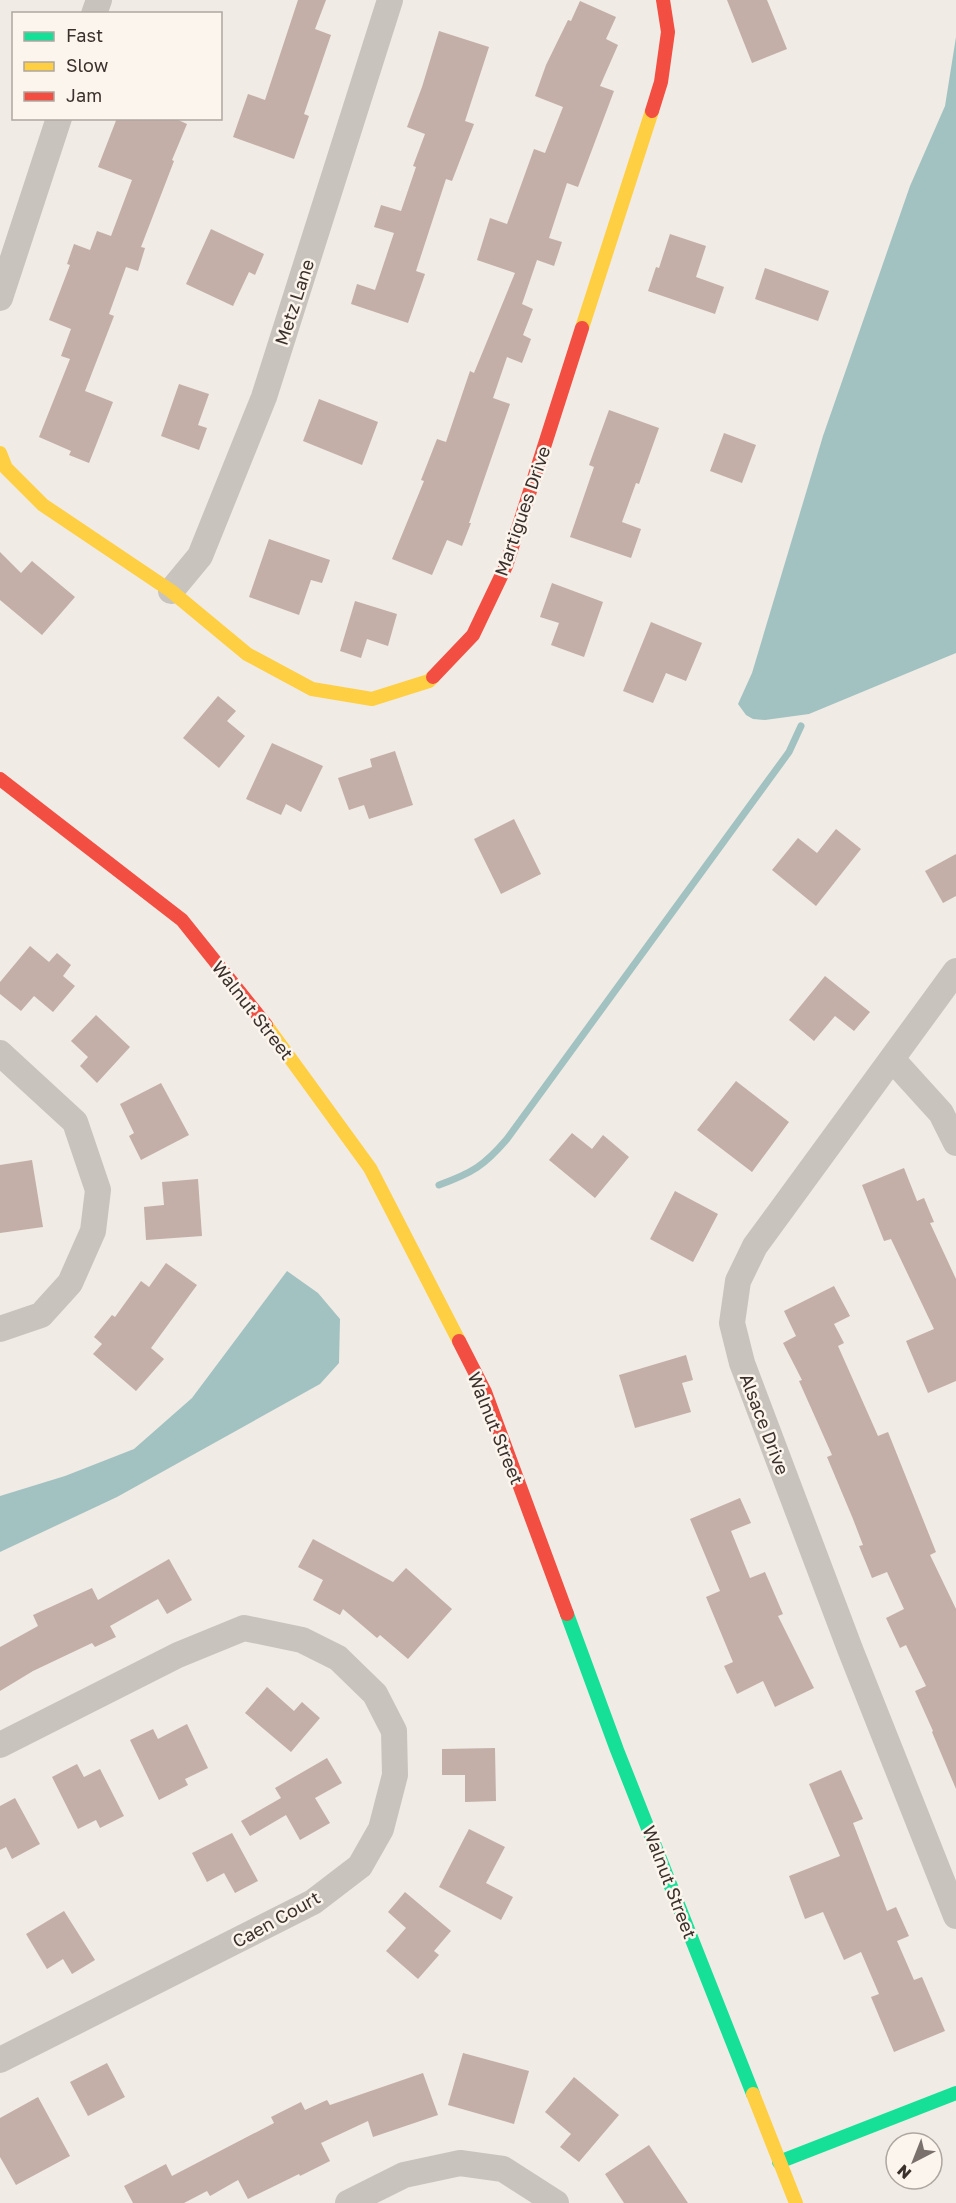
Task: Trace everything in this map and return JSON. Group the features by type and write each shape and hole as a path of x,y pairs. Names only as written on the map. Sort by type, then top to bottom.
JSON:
{"street":[{"name":"Metz Lane","path":"171,591 200,556 264,397 390,0"},
{"name":"Martigues Drive","path":"0,453 6,468 43,505 171,591 247,654 302,684 312,689 372,699 429,681 474,635 507,566 661,82 668,32 663,0"},
{"path":"0,298 58,120"},
{"name":"Walnut Street","path":"0,779 182,920 283,1046 370,1168 484,1392 617,1750 796,2203"},
{"name":"Alsace Drive","path":"956,970 755,1246 738,1281 732,1323 746,1374 850,1649 956,1916"},
{"path":"0,1053 75,1122 98,1190 93,1231 70,1283 41,1315 0,1329"},
{"path":"892,1059 941,1113 956,1143"},
{"name":"Caen Court","path":"0,1745 178,1655 243,1628 302,1640 338,1658 375,1694 394,1731 395,1775 381,1829 360,1866 313,1902 0,2060"},
{"path":"779,2162 956,2093"},
{"path":"348,2203 404,2175 460,2163 503,2169 556,2203"}],"water":[{"path":"956,37 956,653 809,714 765,720 753,719 746,715 738,704 752,673 823,436 910,186 945,106"},
{"path":"287,1271 318,1293 340,1319 339,1363 320,1384 117,1497 0,1552 0,1496 65,1476 134,1449 192,1398"}],"building":[{"path":"298,0 326,0 315,29 331,35 304,114 309,116 294,159 233,137 248,94 265,100"},
{"path":"727,0 767,0 787,49 752,63"},
{"path":"580,1 616,17 606,39 618,45 600,86 614,91 578,187 567,183 549,238 562,242 554,266 537,260 522,304 533,309 523,335 531,339 522,363 507,357 493,398 510,404 469,523 471,523 462,546 447,540 432,575 392,559 424,481 421,480 437,439 446,442 470,371 474,373 515,273 477,260 490,218 507,224 534,149 545,153 563,107 535,96 546,65"},
{"path":"439,31 489,47 465,121 474,124 452,181 446,179 416,271 425,274 408,323 351,304 357,284 375,290 394,233 374,227 381,205 401,211 416,167 413,166 425,134 407,127"},
{"path":"116,120 178,120 187,124 141,247 145,248 138,271 126,267 109,314 114,316 85,391 113,402 89,463 69,455 71,451 39,437 70,359 61,356 71,329 49,320 70,265 67,264 74,244 90,250 97,231 111,236 132,180 98,167"},
{"path":"211,229 264,254 255,275 249,272 233,306 186,284"},
{"path":"670,234 706,246 696,277 724,287 715,314 648,291 656,267 659,268"},
{"path":"765,268 829,291 818,321 755,299"},
{"path":"179,384 209,394 198,425 207,428 199,450 161,436"},
{"path":"319,399 378,422 362,465 303,441"},
{"path":"609,410 659,428 639,484 636,483 622,522 641,529 631,558 570,537 594,467 589,465"},
{"path":"724,433 756,445 742,483 710,471"},
{"path":"269,539 330,560 322,583 311,580 299,615 249,597"},
{"path":"0,552 21,573 32,561 75,597 42,635 0,600"},
{"path":"552,583 603,602 584,657 551,645 559,623 540,617"},
{"path":"355,601 397,614 388,646 367,639 361,658 340,651"},
{"path":"651,622 702,643 686,681 666,673 653,703 623,691"},
{"path":"218,696 236,711 227,721 245,736 219,768 183,738"},
{"path":"272,743 323,766 301,812 286,804 281,815 246,799"},
{"path":"395,751 413,805 369,819 364,805 349,810 338,778 372,767 370,759"},
{"path":"514,819 541,874 501,894 474,839"},
{"path":"836,829 861,849 816,906 772,870 798,838 817,853"},
{"path":"956,854 956,896 943,903 925,871"},
{"path":"30,946 49,962 57,953 71,965 63,976 75,986 53,1012 34,996 21,1011 0,994 0,982"},
{"path":"825,976 870,1012 854,1031 835,1016 814,1041 789,1020"},
{"path":"96,1015 130,1047 97,1083 80,1066 88,1057 71,1041"},
{"path":"736,1081 789,1122 752,1172 697,1130"},
{"path":"161,1083 189,1135 141,1160 129,1136 134,1133 120,1104"},
{"path":"572,1133 592,1149 603,1135 629,1157 595,1198 549,1160"},
{"path":"32,1160 43,1227 0,1233 0,1165"},
{"path":"904,1168 917,1201 924,1198 934,1222 930,1223 956,1279 956,1381 928,1393 906,1341 934,1329 891,1239 884,1241 862,1185"},
{"path":"198,1179 202,1236 146,1240 144,1207 164,1205 162,1182"},
{"path":"675,1191 718,1214 693,1262 650,1239"},
{"path":"166,1263 197,1285 151,1348 164,1359 136,1391 93,1354 102,1344 94,1337 112,1315 115,1317 141,1281 149,1287"},
{"path":"834,1286 850,1316 834,1324 844,1343 838,1346 878,1436 888,1432 936,1552 930,1555 956,1609 956,1789 915,1691 926,1686 906,1645 900,1648 886,1618 904,1609 887,1572 872,1578 859,1546 863,1545 827,1457 832,1455 799,1381 802,1380 783,1343 796,1336 784,1311"},
{"path":"686,1355 693,1380 682,1383 691,1412 635,1428 619,1375"},
{"path":"740,1498 751,1523 731,1531 750,1578 765,1572 783,1614 778,1616 814,1688 775,1707 763,1681 737,1694 724,1666 733,1662 706,1597 720,1591 690,1519"},
{"path":"313,1539 393,1582 406,1568 452,1609 408,1659 380,1635 377,1638 343,1609 340,1615 313,1600 323,1580 298,1567"},
{"path":"169,1559 192,1600 167,1614 158,1599 110,1626 116,1637 95,1647 92,1643 33,1671 0,1691 0,1647 38,1626 33,1615 92,1588 98,1600"},
{"path":"267,1687 294,1711 302,1702 320,1718 291,1752 245,1713"},
{"path":"187,1724 208,1768 185,1779 188,1785 159,1800 130,1740 153,1729 158,1739"},
{"path":"495,1748 496,1801 465,1802 465,1775 442,1775 442,1749"},
{"path":"327,1758 342,1783 315,1798 330,1823 300,1840 286,1815 250,1836 241,1821 281,1798 275,1788"},
{"path":"77,1764 84,1777 100,1769 124,1816 100,1828 96,1820 78,1829 52,1777"},
{"path":"841,1770 863,1819 853,1823 887,1911 896,1907 909,1936 897,1941 914,1980 922,1977 945,2031 894,2052 871,1997 879,1994 861,1952 844,1960 823,1912 805,1919 789,1876 840,1856 809,1784"},
{"path":"15,1798 40,1844 12,1859 6,1847 0,1850 0,1806"},
{"path":"469,1829 505,1847 486,1883 513,1897 501,1920 439,1887"},
{"path":"232,1833 258,1881 235,1893 224,1873 207,1882 192,1853"},
{"path":"405,1892 451,1931 434,1951 439,1955 418,1979 386,1951 406,1928 388,1912"},
{"path":"64,1911 95,1960 72,1974 63,1959 47,1969 26,1934"},
{"path":"463,2053 529,2071 514,2124 448,2105"},
{"path":"107,2063 125,2097 88,2116 70,2082"},
{"path":"423,2073 438,2115 373,2137 368,2121 321,2143 330,2161 248,2199 238,2180 210,2196 207,2191 184,2203 133,2203 124,2186 166,2164 172,2176 274,2123 271,2117 301,2102 305,2110 327,2100 330,2105"},
{"path":"574,2077 619,2115 579,2162 560,2147 571,2134 545,2112"},
{"path":"38,2097 70,2156 16,2185 0,2157 0,2118"},
{"path":"649,2145 688,2203 624,2203 605,2174"}],"waterway":[{"path":"439,1185 477,1168 507,1139 789,752 801,726"}],"traffic: fast":[{"path":"567,1614 617,1750 753,2094"},
{"path":"779,2162 956,2093"}],"traffic: slow":[{"path":"582,328 652,111"},
{"path":"0,453 6,468 43,505 171,591 247,654 312,689 372,699 429,681 433,677"},
{"path":"266,1025 370,1168 459,1341"},
{"path":"753,2094 796,2203"}],"traffic: jam":[{"path":"652,111 661,82 668,32 663,0"},
{"path":"433,677 473,635 506,566 582,328"},
{"path":"0,779 182,920 266,1025"},
{"path":"459,1341 485,1392 567,1614"}]}
